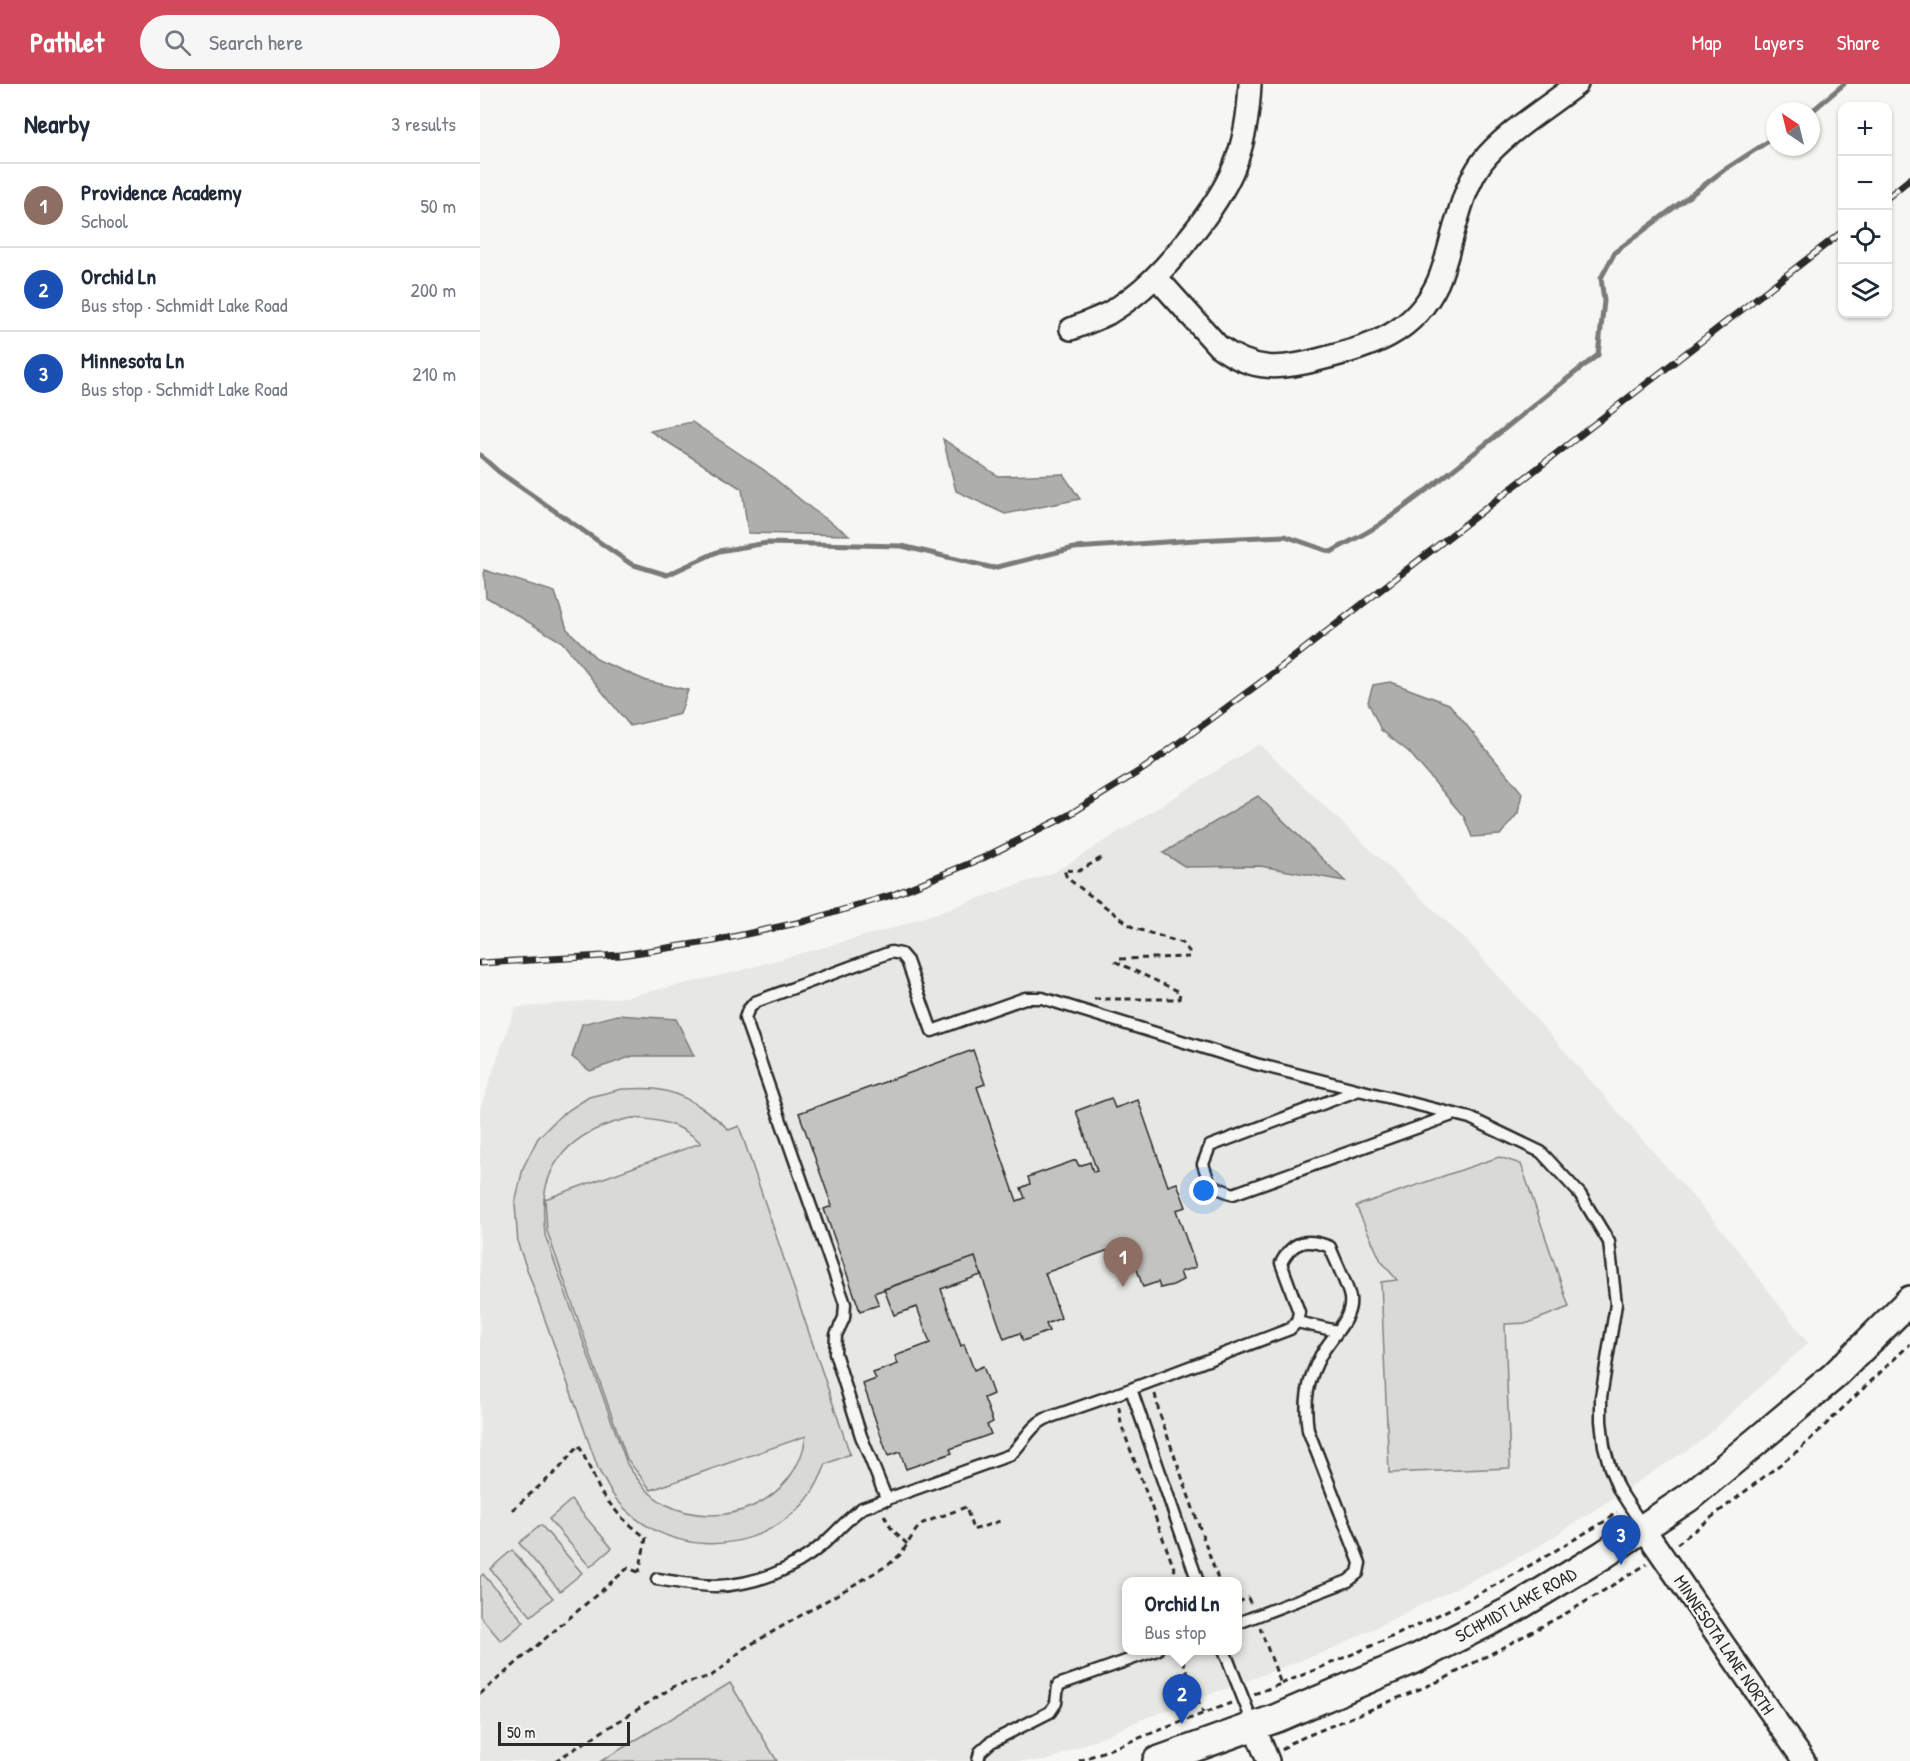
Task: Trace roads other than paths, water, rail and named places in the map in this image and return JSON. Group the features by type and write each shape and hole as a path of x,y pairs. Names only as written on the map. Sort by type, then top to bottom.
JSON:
{"street":[{"path":"1071,329 1108,313 1142,291 1206,218 1227,185 1239,158 1246,130 1250,84"},
{"path":"1156,277 1218,346 1251,364 1264,367 1290,367 1374,344 1388,337 1412,318 1431,294 1444,266 1468,185 1483,161 1504,140 1573,85"},
{"name":"SCHMIDT LAKE ROAD","path":"1156,1761 1277,1718 1417,1658 1512,1610 1644,1529 1688,1498 1834,1376 1910,1300"},
{"name":"MINNESOTA LANE NORTH","path":"1644,1529 1804,1761"},
{"path":"1254,1726 1268,1761"}],"lane":[{"path":"881,1502 835,1353 836,1335 844,1318 844,1304 745,1018 755,1002 891,952 901,954 907,961 932,1031 1025,998 1042,998 1256,1064 1470,1118 1541,1152 1580,1194 1609,1242 1616,1304 1601,1397 1604,1446 1610,1468 1644,1529"},
{"path":"1360,1090 1210,1146 1203,1164 1210,1185 1233,1194 1455,1114"},
{"path":"657,1579 719,1586 780,1572 802,1561 862,1508 1010,1455 1018,1448 1034,1425 1045,1419 1290,1329 1297,1322 1299,1312 1281,1263 1286,1254 1296,1245 1307,1240 1319,1242 1330,1247 1351,1299 1346,1316 1321,1354 1312,1374 1306,1393 1305,1412 1308,1430 1359,1563 1358,1573 1348,1581 1242,1621"},
{"path":"1297,1322 1337,1331"},
{"path":"1131,1389 1197,1577"},
{"path":"978,1761 980,1752 991,1742 1050,1712 1056,1703 1058,1685 1143,1655"},
{"path":"1226,1655 1254,1726"}],"waterway":[{"path":"1820,104 1844,84"},
{"path":"480,455 499,472 631,564 667,575 719,551 767,543 902,546 993,568 1074,548 1196,540 1285,536 1331,552 1373,529 1407,505 1598,355 1604,301 1601,278 1615,252 1724,170 1766,143"}],"railway":[{"path":"1892,194 1910,179"},
{"path":"480,963 621,955 714,941 806,921 895,894 983,858 1067,816 1146,767 1276,671 1838,235"}],"place":[{"name":"Providence Academy","path":"1123,1287"},
{"name":"Minnesota Ln","path":"1621,1565"},
{"name":"Orchid Ln","path":"1182,1724"}]}
